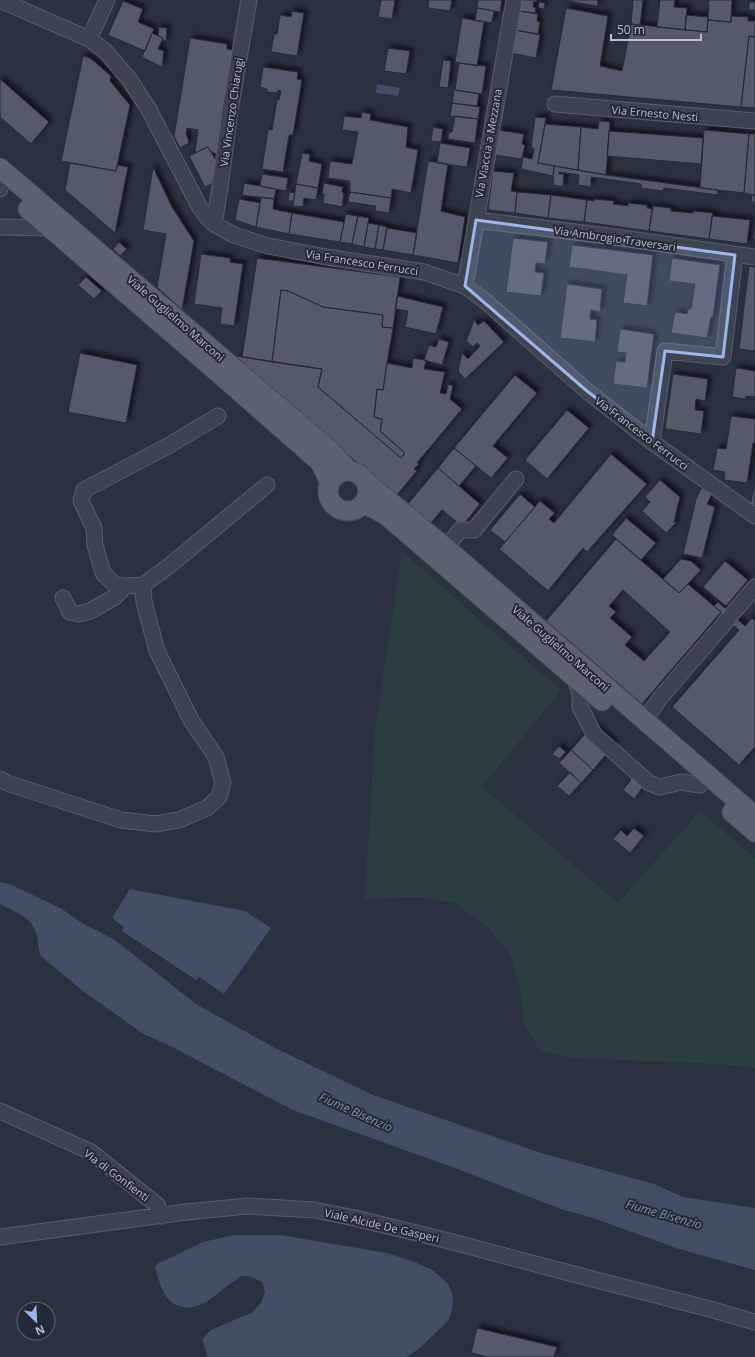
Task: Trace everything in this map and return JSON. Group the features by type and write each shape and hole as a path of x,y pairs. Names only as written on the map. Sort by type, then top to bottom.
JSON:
{"main road":[{"name":"Viale Guglielmo Marconi","path":"0,183 320,462 330,483 328,494 336,507 347,510 357,508 363,503 386,515 755,832"},
{"name":"Viale Guglielmo Marconi","path":"0,183 331,451 348,471 355,472 361,476 755,816"},
{"path":"330,483 336,475 341,472 348,471"},
{"path":"363,503 367,496 368,489 365,481"}],"street":[{"name":"Via Francesco Ferrucci","path":"0,0 89,39 106,52 139,93 199,206 214,224 234,236 268,246 326,257 424,272 465,286 484,300 587,392 652,442 755,516"},
{"path":"89,39 107,0"},
{"name":"Via Vincenzo Chiarugi","path":"214,224 230,110 249,0"},
{"name":"Via Viaccia a Mezzana","path":"465,286 514,0"},
{"name":"Via Ernesto Nesti","path":"555,104 755,121"},
{"name":"Via Ambrogio Traversari","path":"476,220 608,236 755,257"},
{"path":"0,227 50,228"},
{"path":"652,442 665,351 723,357 735,255"},
{"path":"218,416 166,447 84,490 81,502 94,528 95,545 103,573 114,584 125,586 144,585 267,485"},
{"path":"446,548 460,530 474,530 516,479"},
{"path":"0,779 7,783 121,820 155,824 179,820 207,808 219,797 223,783 216,757 191,720 157,651 144,602 144,585"},
{"path":"64,598 70,612 79,614 90,611 115,597 125,586"},
{"path":"645,720 660,698 755,587"},
{"path":"572,676 580,692 580,706 594,734 649,783 660,787 681,782 700,785"},
{"name":"Via di Gonfienti","path":"0,1111 91,1152 157,1204 162,1216"},
{"name":"Viale Alcide De Gasperi","path":"0,1237 248,1206 314,1210 355,1218 449,1241 755,1322"}],"highlighted area":[{"path":"476,220 735,255 723,357 665,351 652,442 587,391 465,286"}],"shaded area":[{"path":"402,551 561,690 482,787 618,903 700,811 755,858 755,1068 719,1064 573,1058 540,1051 523,1022 520,990 511,956 486,926 455,903 418,897 365,899 375,730"}],"water":[{"path":"377,84 400,88 398,96 376,93"},
{"name":"Fiume Bisenzio","path":"0,882 10,884 62,909 80,922 115,940 196,1004 273,1047 373,1095 541,1153 654,1184 683,1197 755,1208 755,1270 679,1249 596,1219 561,1209 452,1167 293,1110 142,1033 83,991 42,957 35,929 32,924 23,916 0,904"},
{"path":"130,889 245,911 271,928 224,994 199,977 196,980 122,931 124,927 112,918"},
{"path":"234,1235 280,1235 387,1253 415,1262 434,1271 448,1284 453,1296 452,1310 448,1321 421,1347 407,1357 208,1357 202,1339 211,1330 253,1312 261,1303 265,1293 262,1282 251,1277 242,1276 204,1303 190,1308 182,1307 176,1305 167,1297 161,1286 155,1268 157,1264 203,1242"}],"building":[{"path":"381,0 395,0 392,19 378,17"},
{"path":"429,0 452,0 450,11 428,8"},
{"path":"478,0 502,0 500,12 477,8"},
{"path":"521,0 537,0 537,2 534,1 533,7 536,8 535,13 519,11"},
{"path":"562,0 598,0 597,6"},
{"path":"633,0 643,0 640,25 631,24"},
{"path":"660,0 675,0 674,7 687,8 685,30 657,27"},
{"path":"709,0 732,0 731,22 708,20"},
{"path":"123,1 143,9 138,22 154,29 145,51 108,35"},
{"path":"539,2 545,3 544,9 538,8"},
{"path":"749,2 755,2 755,10 749,10"},
{"path":"477,8 494,11 492,23 475,20"},
{"path":"566,8 608,16 600,66 622,71 631,24 707,32 708,20 731,22 731,16 748,17 748,21 755,21 755,37 749,36 741,107 551,90"},
{"path":"292,11 304,13 297,56 271,52 274,34 277,34 280,15 291,17"},
{"path":"519,11 538,14 537,21 540,22 538,34 515,30"},
{"path":"686,15 708,17 707,32 685,30"},
{"path":"462,18 484,22 477,66 455,62"},
{"path":"159,27 167,28 166,41 162,40 163,38 158,36"},
{"path":"515,30 540,35 536,58 511,53"},
{"path":"152,33 163,38 158,49 164,51 162,67 142,57"},
{"path":"749,36 755,37 755,108 741,107"},
{"path":"190,38 227,44 227,49 234,50 217,154 211,152 208,147 195,153 198,130 187,128 186,133 189,143 180,148 174,136"},
{"path":"388,48 410,51 406,74 384,71"},
{"path":"83,56 90,58 111,76 110,81 130,105 116,171 61,161"},
{"path":"443,60 451,61 448,88 439,87"},
{"path":"459,63 486,66 482,94 455,90"},
{"path":"263,67 298,72 297,79 302,80 293,135 289,135 283,172 262,169 268,129 272,130 277,100 279,100 281,91 278,90 277,93 267,92 267,89 260,87"},
{"path":"0,79 49,122 31,144 0,117"},
{"path":"454,90 479,94 477,106 452,103"},
{"path":"452,103 480,107 478,119 450,116"},
{"path":"362,112 371,114 370,120 408,127 406,147 418,150 411,193 392,189 391,198 350,192 350,181 328,178 330,161 352,164 358,132 342,130 344,116 361,118"},
{"path":"455,116 478,119 475,143 448,139 449,132 452,132"},
{"path":"535,117 546,118 538,163 554,166 553,176 521,169 523,157 532,159 534,148 531,148"},
{"path":"599,121 610,122 606,175 578,170 581,127 598,129"},
{"path":"545,124 581,127 578,170 538,163"},
{"path":"433,127 443,129 441,142 431,141"},
{"path":"498,130 524,134 522,144 525,145 522,159 494,155"},
{"path":"704,130 749,134 744,193 700,188"},
{"path":"609,131 703,138 701,164 607,156"},
{"path":"749,134 755,134 755,195 744,193"},
{"path":"440,143 470,148 467,167 437,163"},
{"path":"208,147 217,162 212,184 205,187 189,156"},
{"path":"302,153 310,154 309,161 322,164 318,188 296,184"},
{"path":"428,161 448,164 441,211 465,217 458,263 413,255"},
{"path":"70,163 116,171 117,165 128,167 115,233 65,190"},
{"path":"554,166 606,175 718,190 717,195 664,188 663,191 641,188 641,184 591,177 591,187 578,185 579,175 559,172 559,174 564,174 563,187 553,185"},
{"path":"153,167 172,207 194,241 182,310 157,287 166,234 143,230"},
{"path":"493,171 514,173 511,191 517,192 515,213 488,210"},
{"path":"262,174 288,178 286,191 260,186"},
{"path":"244,183 276,189 274,199 242,195"},
{"path":"324,183 343,187 342,192 344,193 342,207 323,203 324,194 322,194"},
{"path":"296,184 318,188 316,200 304,198 303,207 293,206"},
{"path":"289,192 295,193 293,201 288,201"},
{"path":"350,192 391,198 389,213 375,211 376,206 348,202"},
{"path":"517,192 551,195 548,218 515,213"},
{"path":"551,195 587,200 584,222 548,218"},
{"path":"752,195 755,195 755,202 751,202"},
{"path":"261,197 274,199 273,209 292,213 289,234 256,227"},
{"path":"239,199 260,203 256,227 235,220"},
{"path":"594,199 614,201 613,204 628,206 628,203 647,205 647,208 652,209 649,231 584,222 587,200 594,201"},
{"path":"653,206 671,208 671,211 713,213 709,239 649,231"},
{"path":"292,213 344,222 340,242 289,234"},
{"path":"346,214 358,216 352,244 340,242"},
{"path":"358,216 369,218 364,247 352,244"},
{"path":"712,216 750,220 747,244 709,239"},
{"path":"755,220 755,239 753,238"},
{"path":"368,223 379,225 375,249 364,247"},
{"path":"379,225 387,227 383,250 375,249"},
{"path":"387,228 417,233 413,255 383,250"},
{"path":"513,238 548,242 545,264 536,263 535,272 544,273 541,296 506,292"},
{"path":"119,242 127,249 120,256 113,249"},
{"path":"572,245 653,255 647,306 623,303 627,275 569,267"},
{"path":"201,254 230,258 230,262 243,264 234,326 220,324 222,308 194,304"},
{"path":"257,258 400,277 393,328 382,327 383,315 323,307 288,291 281,290 272,362 242,357"},
{"path":"672,258 720,265 713,317 711,317 707,338 671,333 675,312 687,314 688,309 691,309 695,284 669,281"},
{"path":"749,266 755,267 755,351 739,349"},
{"path":"86,277 102,291 94,299 78,285"},
{"path":"567,284 602,289 600,312 591,310 590,319 597,320 595,342 560,338"},
{"path":"281,290 288,291 323,307 383,315 382,327 393,328 383,390 377,389 374,417 382,419 380,431 405,453 401,458 318,387 322,369 272,362"},
{"path":"397,296 443,307 436,334 405,327 408,311 395,309"},
{"path":"474,320 478,325 484,321 504,342 465,379 458,371 462,353 468,359 480,346 477,343 473,347 466,341"},
{"path":"620,329 654,334 647,388 613,384 616,361 625,362 626,353 617,352"},
{"path":"439,339 449,342 442,365 424,360 429,345 436,347"},
{"path":"80,353 137,365 126,423 68,412"},
{"path":"237,356 322,369 318,387 401,458 405,453 380,431 382,419 374,417 377,389 383,390 387,363 412,368 413,358 426,361 424,369 445,372 440,393 446,394 448,384 453,386 450,399 462,409 417,463 419,464 414,469 417,471 396,496 237,360"},
{"path":"736,368 755,371 755,397 746,396 746,399 732,397"},
{"path":"673,374 708,379 705,401 696,399 695,410 704,411 701,434 665,429"},
{"path":"515,375 537,393 493,446 508,458 491,478 454,448"},
{"path":"567,410 589,428 547,479 525,460"},
{"path":"731,416 755,419 755,443 753,443 747,483 724,480 725,472 713,470 717,448 726,449"},
{"path":"454,448 476,466 459,486 438,468"},
{"path":"611,454 647,484 587,552 583,548 548,591 499,549 540,501 555,513 549,519 554,523"},
{"path":"438,468 480,504 462,526 442,510 430,524 407,505"},
{"path":"660,480 680,497 674,522 676,523 666,533 642,511 650,502 645,497"},
{"path":"755,482 755,508 750,506"},
{"path":"701,488 712,494 707,504 715,507 702,558 683,554 696,499"},
{"path":"520,494 535,507 505,542 490,530"},
{"path":"626,518 656,543 641,560 612,535"},
{"path":"616,539 679,593 688,584 721,612 642,704 546,621","holes":["623,590 670,632 644,661 625,645 632,637 610,618 616,612 609,606"]},
{"path":"681,559 691,561 701,570 679,593 663,579"},
{"path":"725,561 748,580 726,606 703,587"},
{"path":"718,602 745,626 752,618 755,621 755,747 739,765 672,707 739,630 720,614 721,612 714,606"},
{"path":"593,725 615,744 593,770 571,750"},
{"path":"559,746 566,752 559,759 552,754"},
{"path":"571,750 593,770 581,783 559,763"},
{"path":"570,772 581,783 569,796 557,786"},
{"path":"632,778 643,787 634,799 623,790"},
{"path":"634,828 644,836 630,853 613,839 621,830 627,836"},
{"path":"477,1328 557,1347 554,1357 488,1357 471,1353"}]}
